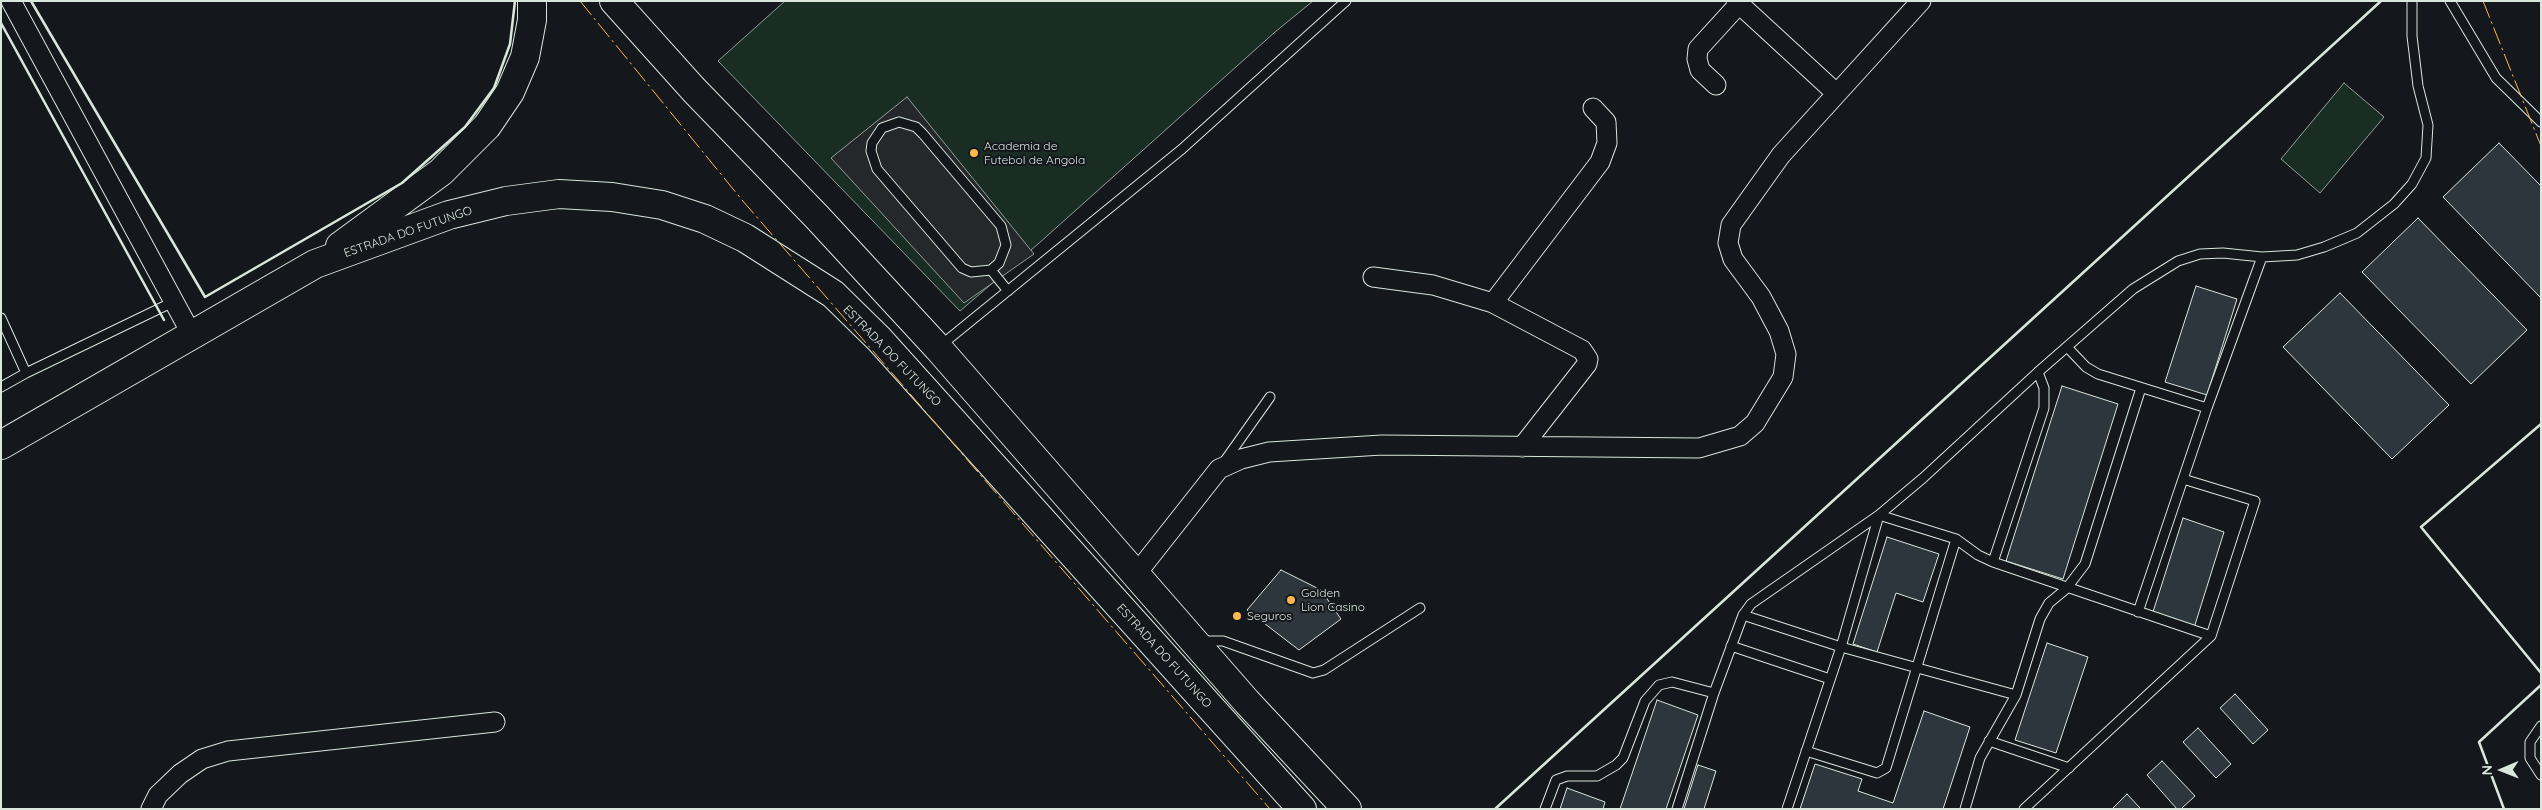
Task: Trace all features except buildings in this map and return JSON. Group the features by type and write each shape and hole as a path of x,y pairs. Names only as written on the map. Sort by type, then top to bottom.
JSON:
{"main road":[{"path":"315,264 441,172 487,126 510,92 525,57 532,20 532,1"},
{"path":"614,1 694,90 817,217 938,348 1247,702 1347,809"},
{"name":"ESTRADA DO FUTUNGO","path":"1,445 315,264 449,215 506,201 559,194 612,197 662,205 705,219 745,238 833,294 879,339 1302,809"}],"street":[{"path":"10,1 192,335"},
{"path":"1136,573 1219,468 1242,459 1269,452 1382,445 1699,448 1740,436 1755,423 1783,377 1786,354 1780,331 1766,306 1733,259 1728,243 1731,224 1781,155 1921,1"},
{"path":"1716,85 1700,70 1697,59 1698,49 1737,2 1836,93"},
{"path":"1492,303 1600,162 1606,143 1606,122 1593,108"},
{"path":"1373,277 1433,285 1492,303 1582,350 1588,359 1587,364 1522,447"},
{"path":"151,809 158,795 180,774 202,759 228,751 495,722"}],"lane":[{"path":"938,348 1182,149 1346,1"},
{"path":"1677,809 1714,693 1743,614 1751,604 1879,515 1923,478 2038,372 2068,348 2133,289 2178,262 2200,254 2223,253 2262,257 2296,255 2324,247 2357,233 2394,204 2412,184 2426,158 2428,125 2418,86 2412,36 2412,1"},
{"path":"2450,1 2496,78 2541,122"},
{"path":"899,122 916,127 1001,226 1006,245 999,263 990,270 971,272 962,268 877,169 871,152 876,134 882,128 899,122"},
{"path":"2138,612 2206,408 2262,257"},
{"path":"990,270 1008,291"},
{"path":"1,387 173,302"},
{"path":"1,318 26,373"},
{"path":"2068,348 2086,367 2098,374 2206,408"},
{"path":"1993,562 2044,408 2044,388 2038,372"},
{"path":"1965,809 1980,758 2016,696 2040,619 2049,603 2066,589 2085,564 2142,388"},
{"path":"1219,468 1270,397"},
{"path":"2024,809 2211,636 2255,501 2183,479"},
{"path":"1879,515 1956,539 1978,555 1993,562 2066,589 2211,636"},
{"path":"1787,809 1842,647 1879,515"},
{"path":"1806,751 1877,773 1883,771 1918,668 1956,539"},
{"path":"1194,640 1222,641 1313,673 1324,670 1420,608"},
{"path":"1743,614 1842,647 2016,696"},
{"path":"1731,646 1830,679"},
{"path":"1545,809 1552,785 1556,780 1567,776 1598,776 1616,766 1623,758 1644,701 1659,685 1672,682 1714,693"},
{"path":"2541,726 2530,742 2530,758 2541,775"},
{"path":"1989,741 2069,768"}],"green space":[{"name":"Academia de Futebol de Angola","path":"785,1 1313,1 1275,32 1038,244 960,311 718,61"},
{"path":"2344,83 2384,117 2320,193 2281,159"}],"shaded area":[{"path":"907,97 1034,254 964,303 831,158"}],"wall":[{"path":"31,1 205,297 402,183 465,127 494,88 510,44 515,1"},
{"path":"1495,809 2381,1"},
{"path":"1,23 164,320"},
{"path":"2541,424 2421,527 2541,673"},
{"path":"2504,809 2479,742 2541,685"}],"power":[{"path":"580,1 742,200 1270,809"},
{"path":"2483,1 2541,146"}],"place":[{"name":"Academia de Futebol de Angola","path":"974,153"},
{"name":"Golden Lion Casino","path":"1291,600"},
{"name":"Seguros","path":"1237,616"}]}
